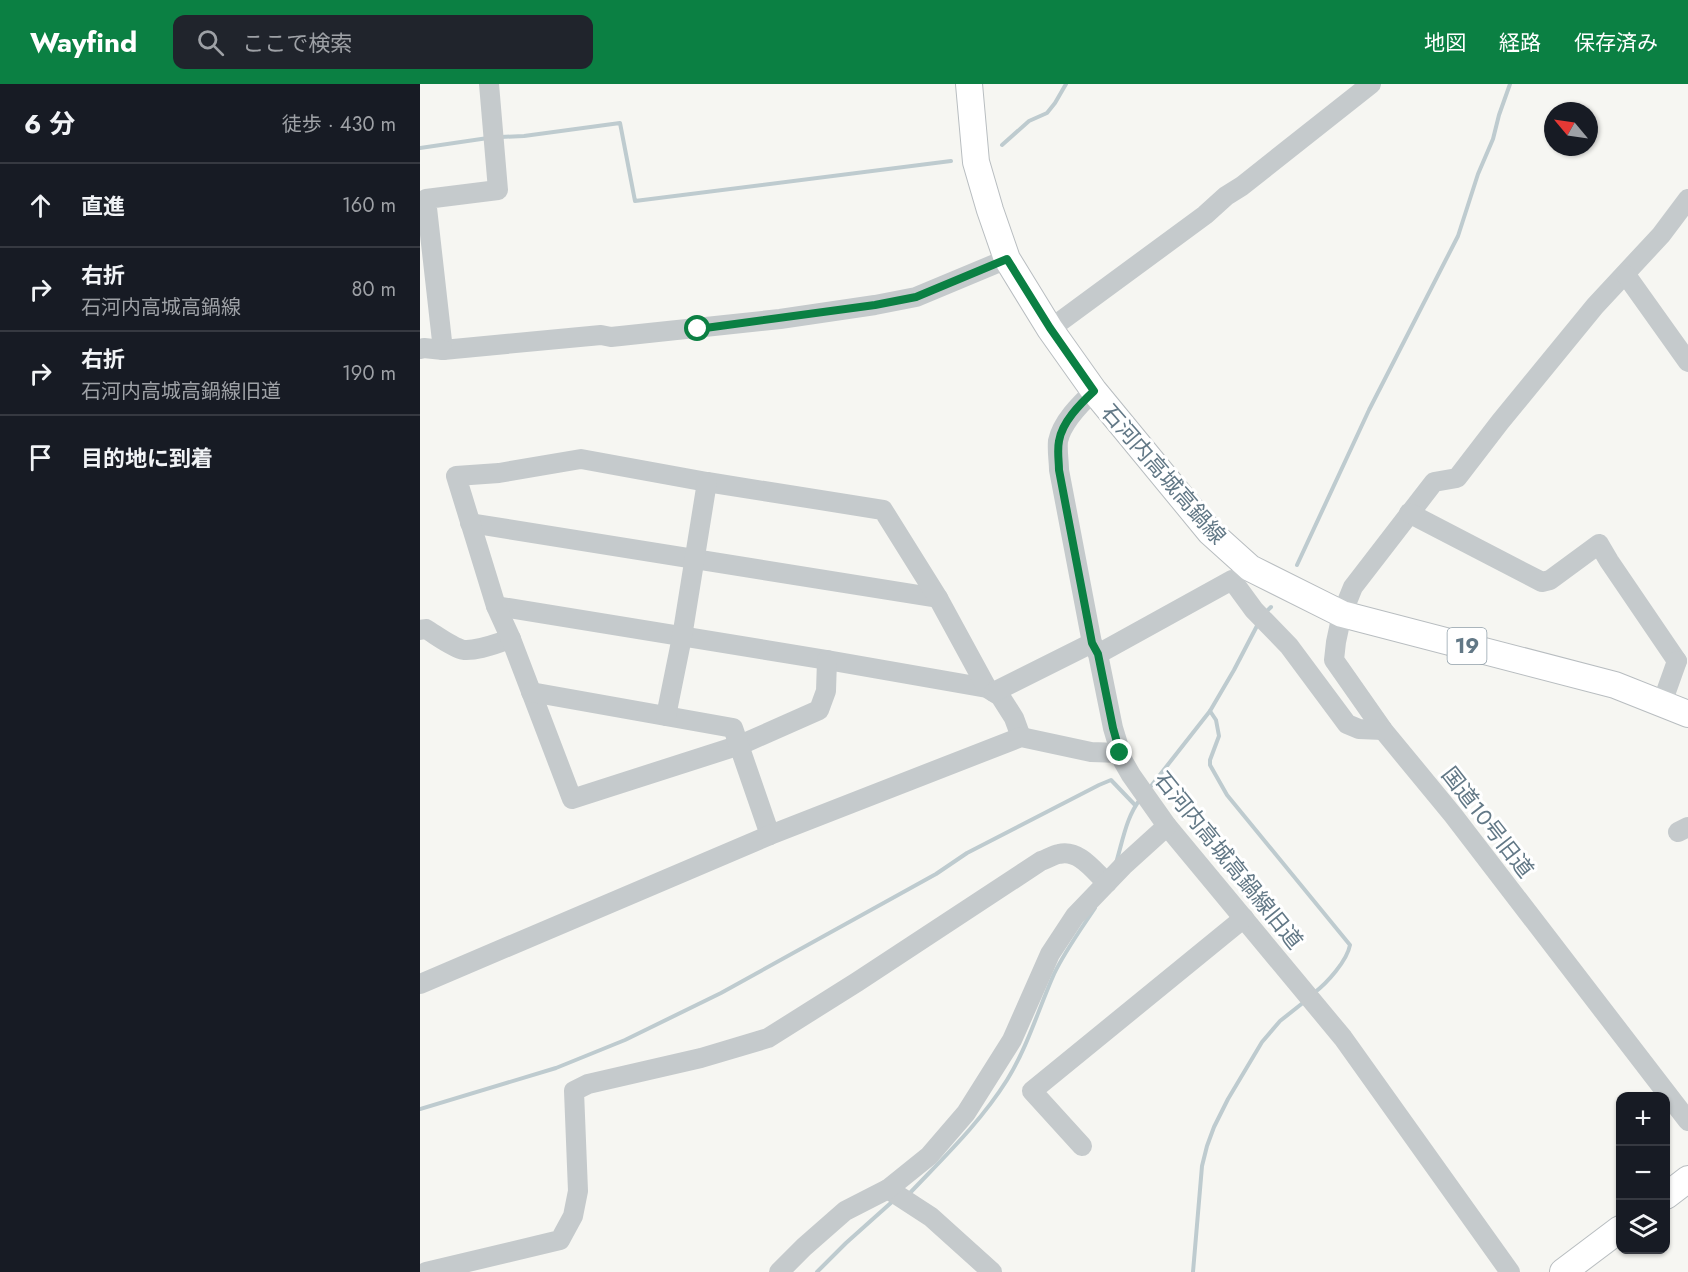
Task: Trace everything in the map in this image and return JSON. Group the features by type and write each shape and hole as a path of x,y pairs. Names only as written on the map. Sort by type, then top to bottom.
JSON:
{"main road":[{"name":"石河内高城高鍋線","path":"969,84 976,162 1007,259 1050,328 1094,391 1210,532 1250,568 1342,614 1615,685 1688,714"},
{"path":"1670,1192 1688,1179"},
{"path":"1563,1272 1616,1232"}],"street":[{"path":"442,350 426,199 498,189 489,84"},
{"path":"1050,328 1130,272 1205,215 1226,196 1242,186 1371,84"},
{"name":"国道10号旧道","path":"1688,200 1661,235 1595,306 1457,478 1434,482 1409,513 1353,587 1342,614 1334,660 1383,730 1453,815 1688,1121"},
{"path":"420,349 442,350 601,335 611,337 698,329 875,305 916,297 1007,259"},
{"path":"1626,274 1688,362"},
{"name":"石河内高城高鍋線旧道","path":"1094,391 1074,410 1059,440 1059,470 1095,649 1123,761 1167,826 1343,1038 1510,1272"},
{"path":"827,660 826,692 819,710 740,745 572,799 511,639 496,606 456,476 499,473 581,459 883,510 938,598 990,690"},
{"path":"666,716 682,637 707,482"},
{"path":"1409,513 1542,582 1550,580 1599,544 1609,561 1683,660 1662,703"},
{"path":"470,523 938,598"},
{"path":"990,690 1095,649 1232,580 1254,610 1289,646 1347,724 1359,729 1383,730"},
{"path":"496,606 827,660 990,690 1000,696 1014,718 1021,736"},
{"path":"420,630 426,629 463,650 480,648 511,639"},
{"path":"531,692 733,728 770,835"},
{"path":"420,984 770,835 1021,736 1091,752 1120,753"},
{"path":"779,1272 845,1210 888,1189 929,1156 966,1113 1012,1040 1050,954 1076,916 1167,826"},
{"path":"426,1272 560,1240 573,1216 578,1191 574,1091 588,1084 701,1058 768,1038 1041,861 1059,854 1077,855 1107,883"},
{"path":"1082,1146 1032,1091 1244,918"},
{"path":"888,1189 930,1217 992,1272"}],"waterway":[{"path":"1002,145 1029,121 1047,113 1066,84"},
{"path":"1297,565 1369,410 1458,236 1510,84"},
{"path":"501,137 620,123 635,201 951,161"},
{"path":"420,148 488,138"},
{"path":"1265,613 1271,607"},
{"path":"1148,790 1210,711 1259,622"},
{"path":"1210,711 1216,720 1219,736 1210,765 1227,795 1350,945 1336,971 1314,993"},
{"path":"420,1109 556,1068 625,1040 721,993 936,874 967,853 1099,785 1111,780 1135,805"},
{"path":"1116,863 1128,821 1141,798"},
{"path":"908,1195 973,1126 1007,1080 1027,1041 1058,965 1095,908"},
{"path":"1193,1272 1202,1166 1214,1127 1262,1042 1280,1021 1304,1002"},
{"path":"817,1272 893,1201"}],"route":[{"path":"698,329 780,319 916,297 1007,259 1050,328 1094,391 1074,410 1059,440 1059,470 1092,643 1098,654 1120,753"}]}
